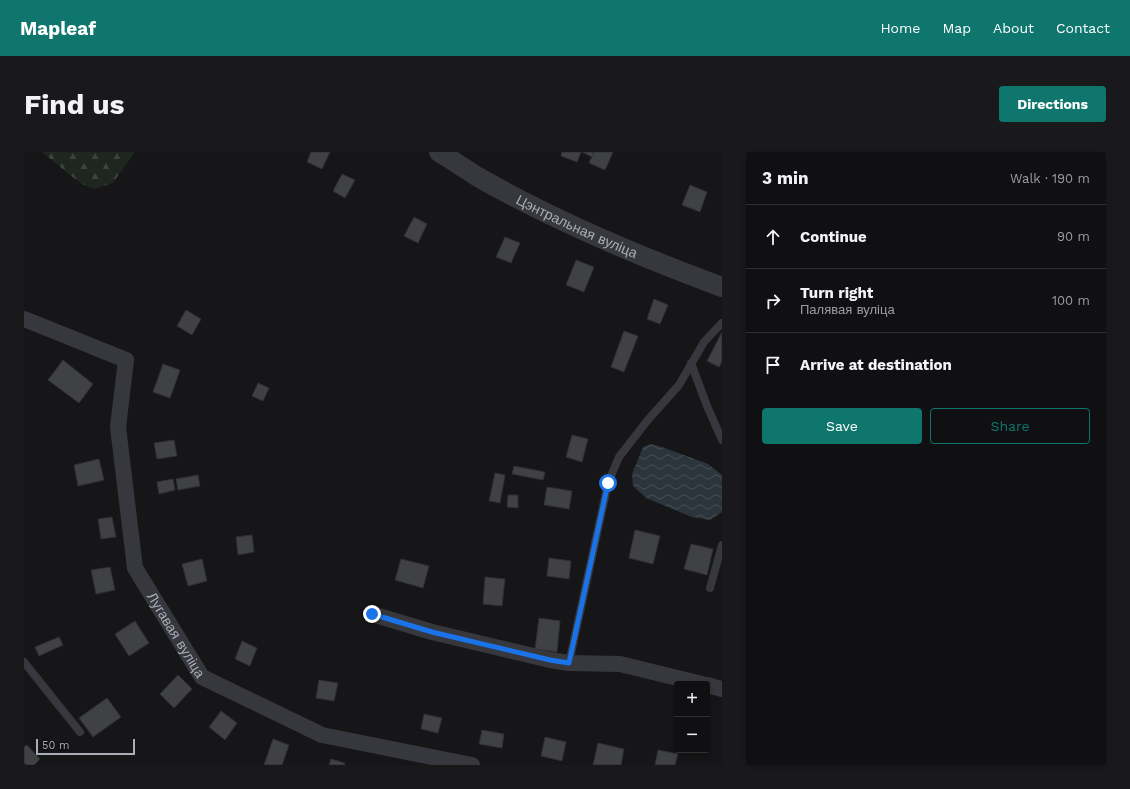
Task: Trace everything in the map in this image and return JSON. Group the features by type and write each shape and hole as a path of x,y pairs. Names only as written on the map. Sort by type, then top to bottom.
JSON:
{"street":[{"name":"Цэнтральная вуліца","path":"439,152 477,176 564,222 674,269 722,287"},
{"name":"Лугавая вуліца","path":"24,319 126,360 118,427 135,568 202,677 322,735 472,765"},
{"path":"372,614 432,632 550,660 569,663 620,664 690,681"},
{"path":"710,686 722,689"}],"lane":[{"path":"569,663 608,483 619,457 647,421 679,385 704,342 722,323"},
{"path":"691,363 707,406 722,440"},
{"path":"710,588 722,545"},
{"path":"24,662 80,732"}],"green space":[{"path":"42,152 135,152 113,183 94,189 80,183"}],"water":[{"path":"650,444 708,464 722,475 722,512 710,520 692,517 646,498 633,486 632,474 643,447"}],"building":[{"path":"311,152 330,152 322,169 307,162"},
{"path":"562,152 581,152 577,162 561,156"},
{"path":"582,152 594,152 592,157"},
{"path":"594,152 613,152 605,170 589,163"},
{"path":"342,174 355,180 345,198 333,191"},
{"path":"690,185 707,192 700,212 682,205"},
{"path":"414,217 427,224 418,243 404,236"},
{"path":"505,237 520,243 511,263 496,257"},
{"path":"576,260 594,267 584,292 566,285"},
{"path":"654,299 668,305 660,324 647,319"},
{"path":"186,310 201,319 192,335 177,326"},
{"path":"624,331 638,336 624,372 611,367"},
{"path":"722,332 722,361 719,367 707,361"},
{"path":"63,360 93,384 79,403 48,380"},
{"path":"163,364 180,370 170,398 153,392"},
{"path":"258,383 269,388 263,401 252,396"},
{"path":"572,435 588,439 582,462 566,457"},
{"path":"174,440 177,456 157,459 154,443"},
{"path":"99,459 104,480 78,486 74,465"},
{"path":"514,466 545,472 543,480 512,474"},
{"path":"495,473 505,475 500,503 489,501"},
{"path":"198,475 200,486 178,490 176,479"},
{"path":"173,479 175,490 159,494 157,482"},
{"path":"547,487 572,491 569,509 544,505"},
{"path":"508,495 518,495 518,508 507,507"},
{"path":"112,517 116,537 101,539 98,519"},
{"path":"635,530 660,536 653,564 629,558"},
{"path":"252,535 254,552 238,555 236,537"},
{"path":"691,544 713,549 707,575 684,569"},
{"path":"549,558 571,561 569,579 547,576"},
{"path":"202,559 207,581 188,586 182,564"},
{"path":"401,559 429,566 423,588 395,580"},
{"path":"110,567 115,590 96,594 91,570"},
{"path":"485,577 505,579 502,606 483,604"},
{"path":"539,618 560,621 557,652 535,649"},
{"path":"135,621 149,643 129,656 115,634"},
{"path":"59,637 63,645 39,656 35,647"},
{"path":"242,641 257,648 250,666 235,659"},
{"path":"178,675 192,689 174,708 160,694"},
{"path":"319,680 338,683 334,701 316,698"},
{"path":"107,698 121,717 93,737 79,718"},
{"path":"221,711 237,723 225,740 209,727"},
{"path":"424,714 442,718 438,733 421,729"},
{"path":"482,730 504,734 502,748 479,744"},
{"path":"545,737 566,742 562,761 541,756"},
{"path":"273,739 289,745 282,765 264,765"},
{"path":"598,743 624,749 621,765 593,765"},
{"path":"27,745 40,759 34,765 24,765 24,747"},
{"path":"658,750 678,754 675,765 655,765"},
{"path":"331,759 345,763 344,765 329,765"}],"route":[{"path":"372,614 432,632 550,660 569,663 608,483"}]}
